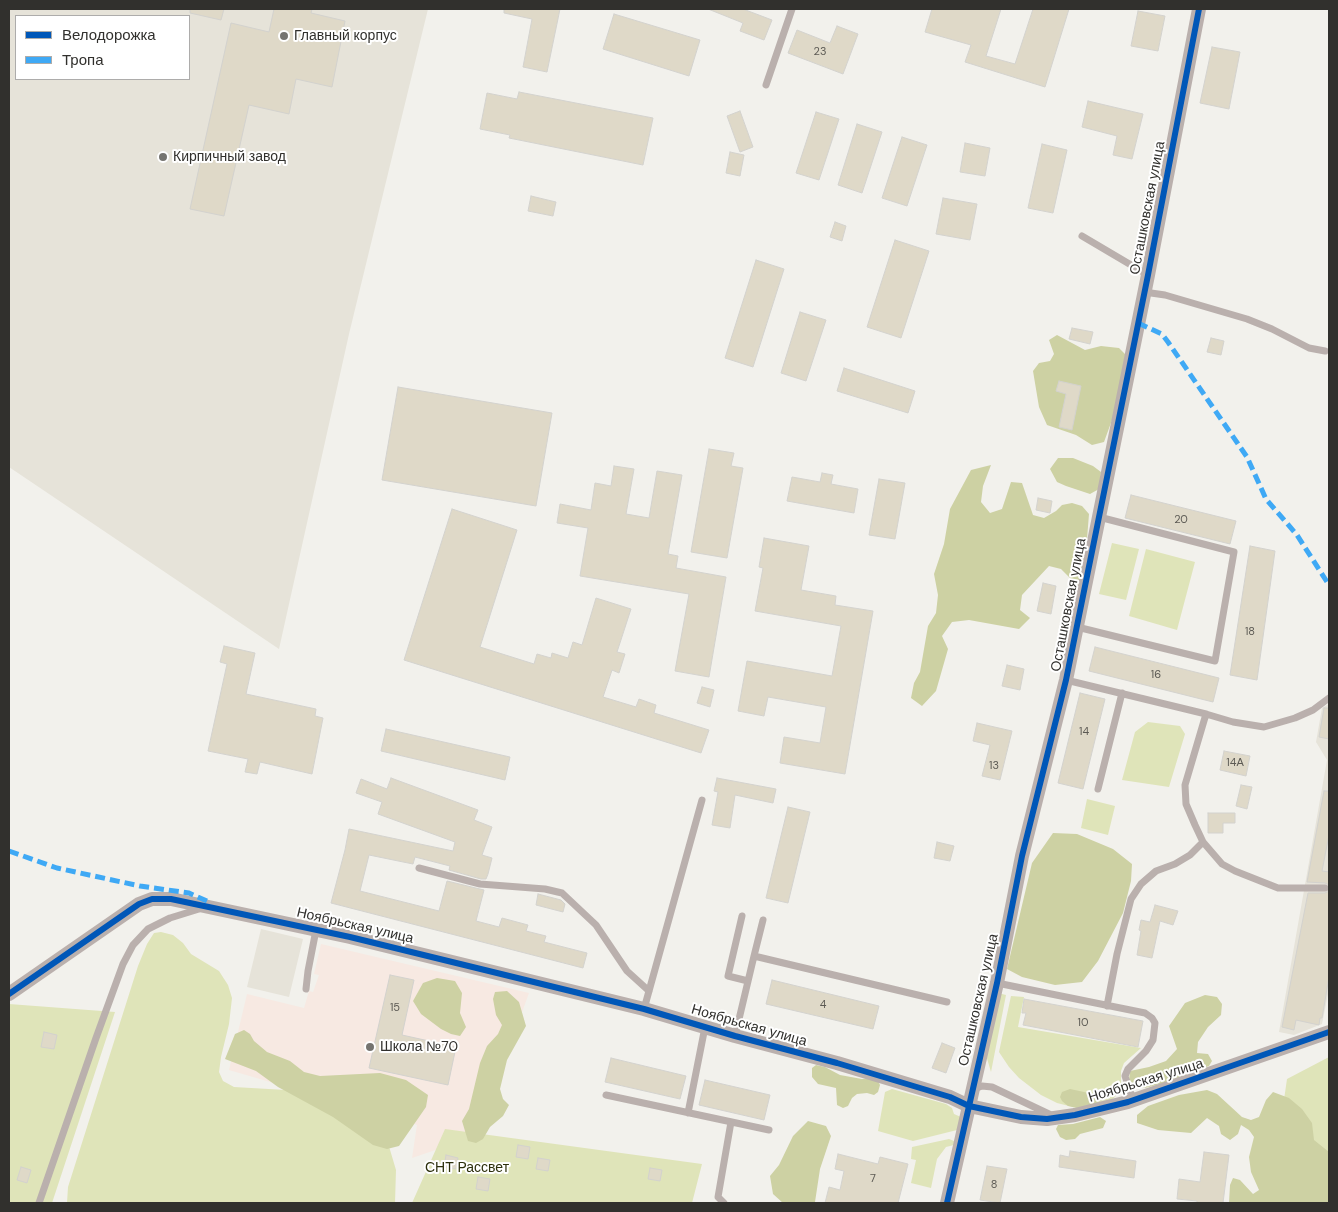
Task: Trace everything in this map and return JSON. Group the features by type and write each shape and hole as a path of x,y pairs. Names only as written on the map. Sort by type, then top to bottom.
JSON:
{"street":[{"name":"Осташковская улица","path":"947,1203 1022,856 1066,680 1148,276 1199,9"},
{"name":"Ноябрьская улица","path":"9,994 139,904 152,899 171,899 316,930 644,1008 735,1036 845,1065 1002,1115 1047,1119 1075,1116 1136,1099 1329,1032"}],"lane":[{"path":"766,85 792,9"},
{"path":"1082,236 1148,276"},
{"path":"1144,292 1165,295 1246,319 1272,329 1310,348 1325,351"},
{"path":"1077,627 1214,661 1234,552 1099,517"},
{"path":"1066,680 1233,722 1264,727 1295,718 1313,710 1329,698"},
{"path":"1098,789 1122,693"},
{"path":"1206,714 1185,785 1186,804 1203,842 1222,864 1235,872 1278,888 1325,888"},
{"path":"644,1008 702,800"},
{"path":"1107,1006 1117,954 1131,899 1141,884 1156,871 1175,864 1190,855 1203,842"},
{"path":"419,868 480,884 545,888 562,893 596,924 627,971 648,991"},
{"path":"39,1203 99,1029 123,964 133,945 148,929 155,925 170,918 208,907"},
{"path":"742,916 728,976 748,981"},
{"path":"735,1036 763,920"},
{"path":"306,989 316,930"},
{"path":"754,956 947,1002"},
{"path":"996,983 1145,1013 1155,1023 1153,1040 1146,1051 1128,1069 1126,1076 1131,1094 1136,1099"},
{"path":"688,1113 705,1027"},
{"path":"971,1090 982,1086 992,1088 1035,1109 1059,1118"},
{"path":"606,1095 769,1130"},
{"path":"724,1203 718,1197 731,1122"}],"shaded area":[{"path":"9,9 428,9 349,334 279,649 9,467"},
{"path":"1329,704 1329,989 1322,1024 1294,1035 1279,1032 1327,760 1316,742 1322,708"},
{"path":"261,929 303,939 289,997 247,987"},
{"name":"Школа №70","path":"321,944 529,993 476,1139 459,1142 412,1158 417,1125 229,1070 247,994 304,1008 309,991 313,992 319,975 314,974"}],"green space":[{"path":"1057,335 1085,350 1101,346 1119,348 1126,355 1116,409 1104,442 1092,445 1076,435 1047,425 1039,407 1033,371 1039,363 1050,361 1054,354 1049,340"},
{"path":"1058,458 1073,458 1093,466 1101,472 1099,489 1090,494 1057,482 1050,469"},
{"path":"991,465 983,486 981,502 990,513 1002,509 1011,482 1022,483 1033,515 1044,518 1062,505 1072,503 1082,506 1089,514 1080,581 1075,597 1068,601 1066,596 1070,578 1061,569 1049,566 1022,595 1020,610 1030,618 1019,629 969,620 952,622 942,636 948,649 936,691 922,706 911,698 914,683 920,672 928,626 936,613 938,595 934,574 944,544 950,509 971,470"},
{"path":"1112,543 1139,549 1126,600 1099,594"},
{"path":"1146,549 1195,562 1177,630 1129,616"},
{"path":"1148,722 1180,726 1185,734 1169,787 1122,780 1135,732"},
{"path":"1087,799 1115,806 1108,835 1081,828"},
{"path":"1053,833 1077,834 1113,849 1132,864 1131,881 1123,913 1098,961 1082,982 1055,985 1022,977 1007,969 1032,863"},
{"path":"161,932 173,935 183,943 191,954 219,971 228,985 232,998 229,1024 219,1072 223,1081 234,1087 286,1090 388,1143 396,1170 395,1203 67,1203 68,1187 138,966 154,933"},
{"path":"437,978 455,981 462,993 460,1013 466,1027 460,1036 441,1029 421,1014 413,1001 423,983"},
{"path":"507,991 519,1002 526,1026 507,1060 500,1089 503,1099 509,1105 503,1116 490,1127 483,1139 476,1143 468,1141 462,1121 469,1109 480,1063 487,1046 498,1034 502,1025 496,1015 493,999 495,992"},
{"path":"998,993 1006,995 991,1072 986,1055"},
{"path":"1205,995 1217,997 1222,1004 1221,1015 1208,1027 1198,1042 1197,1053 1208,1054 1212,1061 1209,1066 1176,1080 1145,1088 1135,1085 1129,1080 1130,1071 1166,1061 1177,1049 1169,1026 1185,1003"},
{"path":"1011,996 1024,997 1018,1027 1141,1048 1124,1063 1121,1071 1121,1087 1115,1097 1109,1102 1077,1108 1057,1103 1041,1095 1019,1078 999,1052"},
{"path":"9,1004 115,1012 52,1203 9,1203"},
{"path":"244,1030 267,1052 290,1061 304,1072 320,1076 380,1073 406,1080 428,1095 426,1107 399,1146 387,1149 373,1145 333,1117 278,1087 256,1071 225,1059 235,1034"},
{"path":"1329,1057 1329,1203 1269,1203 1287,1079"},
{"path":"816,1065 825,1067 840,1075 862,1079 870,1078 878,1081 880,1085 878,1092 874,1095 867,1093 857,1094 852,1098 848,1106 843,1108 837,1105 836,1088 818,1084 812,1077 812,1068"},
{"path":"892,1089 946,1104 952,1108 954,1114 961,1117 957,1130 913,1141 878,1131 885,1092"},
{"path":"1070,1089 1098,1095 1099,1103 1077,1108 1068,1106 1060,1097 1062,1092"},
{"path":"1207,1090 1217,1094 1242,1117 1251,1120 1259,1117 1266,1100 1273,1092 1289,1098 1302,1109 1312,1123 1314,1140 1329,1152 1329,1203 1229,1203 1230,1185 1233,1178 1240,1180 1253,1194 1259,1190 1251,1172 1249,1157 1254,1137 1249,1130 1241,1125 1238,1134 1230,1140 1221,1134 1219,1126 1207,1118 1191,1133 1158,1130 1137,1123 1137,1115 1148,1106 1179,1095"},
{"path":"1100,1117 1106,1121 1103,1128 1080,1134 1075,1139 1066,1140 1060,1137 1056,1129 1058,1125 1073,1124"},
{"path":"808,1121 826,1126 831,1136 820,1169 816,1203 783,1203 773,1194 770,1176 779,1165 793,1136"},
{"name":"СНТ Рассвет","path":"445,1129 702,1164 692,1203 412,1203"},
{"path":"949,1139 954,1141 954,1145 946,1147 937,1159 931,1188 911,1183 916,1160 911,1159 912,1147"}],"building":[{"path":"190,9 224,9 221,20 190,13"},
{"path":"274,9 312,9 311,13 345,21 332,87 296,79 289,114 249,105 224,216 190,209 231,23 269,32"},
{"path":"504,9 560,9 547,72 523,67 532,19 504,13"},
{"path":"708,9 743,9 772,20 764,40 740,31 743,23"},
{"path":"932,9 1001,9 986,56 1015,64 1033,9 1069,9 1045,87 965,62 971,45 925,32"},
{"path":"1138,11 1165,16 1158,51 1131,46"},
{"path":"614,14 700,40 689,76 603,49"},
{"path":"837,26 858,34 843,74 788,53 797,30 830,43"},
{"path":"1212,47 1240,52 1229,109 1200,103"},
{"path":"519,92 653,118 643,165 509,138 510,135 480,129 487,93 517,99"},
{"path":"1088,101 1143,114 1132,159 1113,155 1117,136 1082,127"},
{"path":"740,111 753,147 740,152 727,116"},
{"path":"816,112 839,119 819,180 796,173"},
{"path":"857,124 882,132 862,193 838,185"},
{"path":"902,137 927,145 907,206 882,198"},
{"path":"965,143 990,148 985,176 960,172"},
{"path":"1042,144 1067,150 1053,213 1028,208"},
{"path":"730,152 744,155 740,176 726,173"},
{"path":"531,196 556,202 553,216 528,211"},
{"path":"943,198 977,204 970,240 936,234"},
{"path":"835,222 846,226 842,241 830,237"},
{"path":"895,240 929,251 901,338 867,327"},
{"path":"756,260 784,269 753,367 725,358"},
{"path":"800,312 826,320 806,381 781,373"},
{"path":"1072,328 1093,332 1090,344 1069,339"},
{"path":"1211,338 1224,341 1221,355 1207,352"},
{"path":"844,368 915,391 908,413 837,391"},
{"path":"1059,381 1081,386 1072,430 1059,427 1066,394 1056,391"},
{"path":"398,387 552,413 536,506 382,480"},
{"path":"709,449 734,453 731,466 743,468 727,558 691,552"},
{"path":"614,466 634,469 626,514 649,518 657,471 682,475 668,554 678,556 676,568 726,577 709,677 675,671 689,594 580,576 588,528 557,523 560,504 591,510 595,483 611,486"},
{"path":"822,473 833,475 831,484 858,489 854,513 787,501 792,477 820,482"},
{"path":"879,479 905,483 895,539 869,535"},
{"path":"1131,495 1236,521 1230,544 1125,518"},
{"path":"1038,498 1052,501 1050,513 1036,510"},
{"path":"452,509 517,530 480,647 534,664 537,654 551,658 552,653 568,658 573,642 582,645 596,598 631,609 617,652 625,654 619,673 612,670 603,697 636,707 639,699 656,705 654,713 709,730 701,753 404,660"},
{"path":"764,538 809,546 801,590 836,596 835,605 873,611 845,774 780,763 784,737 820,743 826,707 768,697 764,716 738,711 747,661 832,676 841,626 755,611 763,568 759,567"},
{"path":"1250,546 1275,551 1257,680 1230,675"},
{"path":"1043,583 1056,586 1051,614 1037,611"},
{"path":"224,646 255,653 246,694 316,709 315,716 323,718 312,774 260,762 257,774 245,772 248,759 208,751 227,664 220,662"},
{"path":"1095,647 1219,678 1213,702 1089,671"},
{"path":"1007,665 1024,669 1020,690 1002,686"},
{"path":"702,687 714,690 710,707 697,703"},
{"path":"1080,693 1105,699 1083,789 1058,783"},
{"path":"1324,708 1329,708 1329,739 1319,737"},
{"path":"977,723 1012,731 1000,780 982,776 990,745 973,741"},
{"path":"386,729 510,757 505,780 381,751"},
{"path":"1224,751 1250,756 1246,776 1220,770"},
{"path":"391,778 478,810 474,820 492,827 482,855 492,858 488,874 486,879 481,879 449,870 450,866 415,857 413,864 369,855 360,891 439,911 447,881 484,890 476,921 499,927 502,918 528,925 526,931 546,936 544,942 587,953 583,968 331,903 349,829 453,851 455,842 378,814 382,802 356,793 361,779 387,789"},
{"path":"717,778 776,789 773,803 735,795 730,828 712,825 718,792 714,791"},
{"path":"1241,785 1252,787 1247,809 1236,806"},
{"path":"1324,791 1329,791 1329,835 1322,871 1329,872 1329,885 1307,882"},
{"path":"788,807 810,812 788,903 766,898"},
{"path":"1208,813 1235,813 1235,823 1223,823 1223,833 1208,833"},
{"path":"937,842 954,846 950,861 934,858"},
{"path":"1329,891 1329,977 1322,1018 1320,1018 1319,1025 1296,1020 1294,1030 1282,1027 1308,893 1325,893"},
{"path":"538,894 561,900 565,904 563,912 536,905"},
{"path":"1155,905 1178,911 1173,925 1160,921 1152,958 1137,955 1141,920 1150,922"},
{"name":"Школа №70","path":"390,975 414,980 402,1035 456,1047 448,1085 369,1068"},
{"path":"772,980 879,1006 873,1029 766,1004"},
{"path":"1024,999 1143,1021 1138,1047 1023,1025 1026,1013 1022,1013"},
{"path":"44,1032 57,1035 54,1049 41,1047"},
{"path":"942,1043 955,1048 946,1073 932,1068"},
{"path":"611,1058 686,1076 680,1099 605,1082"},
{"path":"705,1080 770,1095 764,1120 699,1105"},
{"path":"518,1145 530,1147 528,1159 516,1157"},
{"path":"1070,1151 1136,1161 1134,1178 1059,1167 1060,1155 1069,1157"},
{"path":"1204,1152 1229,1155 1223,1203 1197,1203 1197,1201 1177,1199 1179,1179 1200,1182"},
{"path":"838,1154 878,1164 880,1157 908,1164 898,1203 825,1203 829,1187 840,1190 844,1171 835,1169"},
{"path":"446,1155 458,1158 456,1169 444,1167"},
{"path":"538,1158 550,1160 548,1171 536,1169"},
{"path":"987,1166 1007,1169 1000,1203 980,1200"},
{"path":"21,1167 31,1170 27,1183 17,1180"},
{"path":"650,1168 662,1170 660,1181 648,1179"},
{"path":"478,1177 490,1179 488,1191 476,1189"}],"marked path":[{"path":"1138,323 1162,334 1168,342 1247,457 1266,499 1297,535 1329,585"},
{"path":"9,851 57,868 140,886 189,893 209,902"}],"cycle path":[{"path":"947,1203 997,983 1022,856 1066,680 1148,275 1199,9"},
{"path":"9,994 139,904 152,899 171,899 350,937 644,1009 837,1063 950,1097 969,1106 1021,1117 1047,1119 1075,1115 1128,1102 1329,1032"}],"place":[{"name":"Главный корпус","path":"284,36"},
{"name":"Кирпичный завод","path":"163,157"},
{"name":"Школа №70","path":"370,1047"}]}
